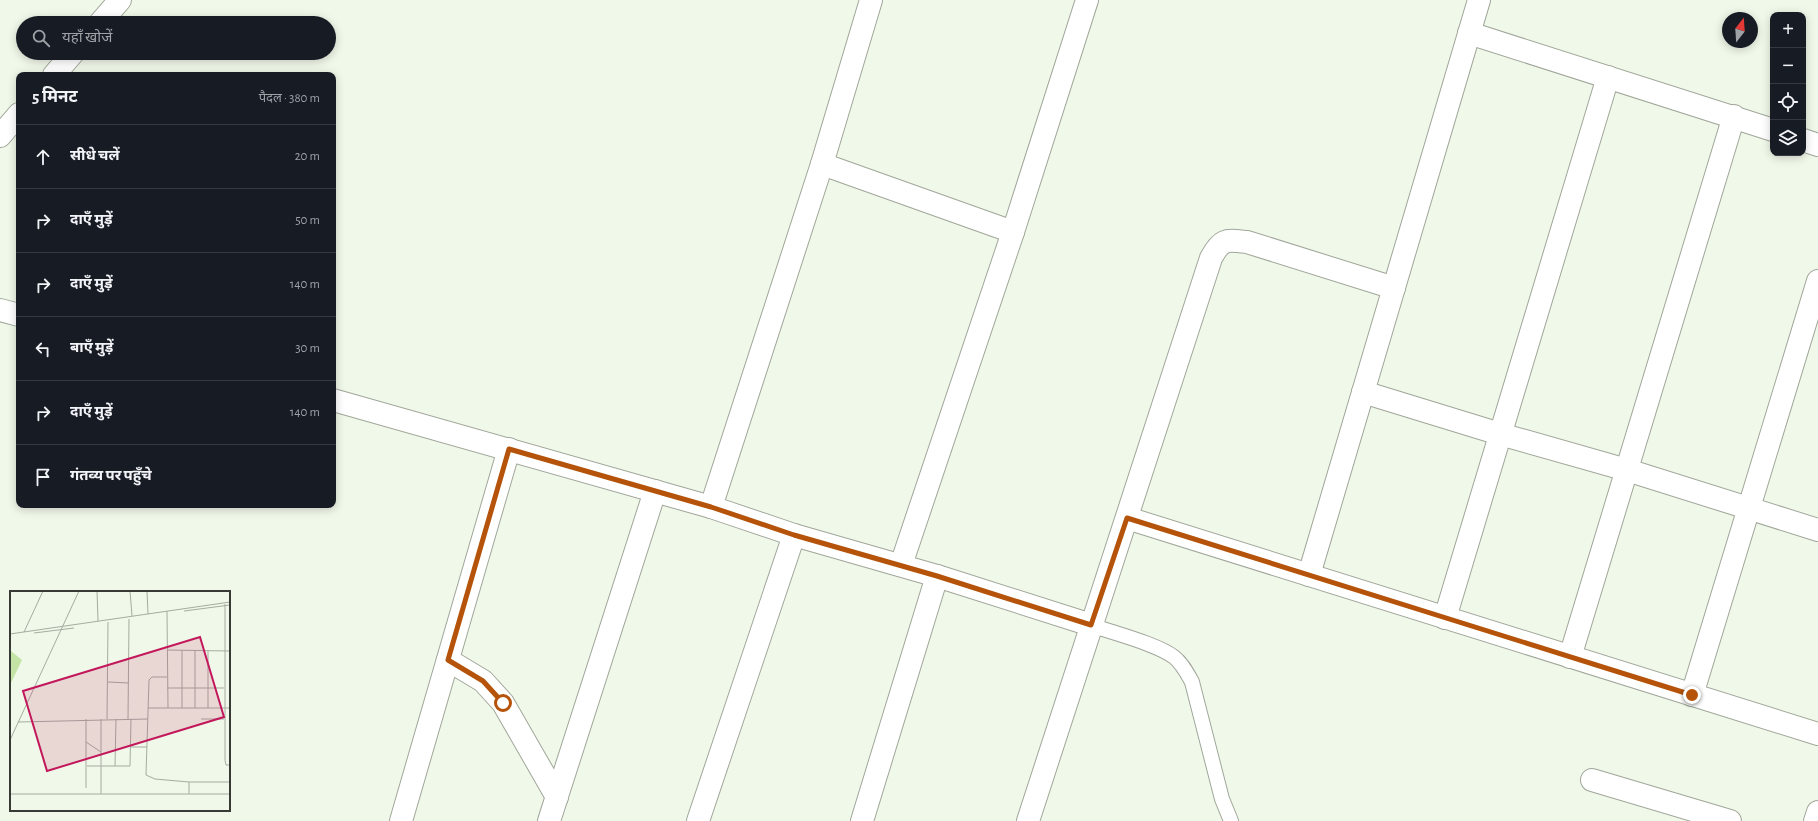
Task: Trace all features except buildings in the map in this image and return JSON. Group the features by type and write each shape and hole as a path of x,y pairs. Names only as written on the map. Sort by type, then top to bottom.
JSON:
{"street":[{"path":"106,16 120,0"},
{"path":"711,507 822,164 871,0"},
{"path":"901,565 1013,232 1087,0"},
{"path":"1309,575 1479,0"},
{"path":"1469,34 1608,76 1770,129"},
{"path":"57,72 67,60"},
{"path":"1445,618 1608,76"},
{"path":"1570,657 1734,116"},
{"path":"0,136 16,117"},
{"path":"1806,141 1818,145"},
{"path":"822,164 1013,232"},
{"path":"1028,821 1211,258 1218,245 1228,240 1247,242 1394,288"},
{"path":"1692,695 1750,509 1818,281"},
{"path":"0,310 16,313"},
{"path":"1363,392 1500,434 1627,470 1818,530"},
{"path":"336,401 711,507 794,535 901,565 1091,625"},
{"path":"401,821 509,449"},
{"path":"549,821 655,491"},
{"path":"1127,518 1818,734"},
{"path":"698,821 794,535"},
{"path":"862,821 937,576"},
{"path":"448,660 483,681 503,703 557,797"},
{"path":"1592,780 1730,821"},
{"path":"1815,821 1818,812"}],"lane":[{"path":"1091,625 1162,650 1174,657 1186,670 1192,682 1222,799 1231,821"}],"route":[{"path":"503,703 483,681 448,660 509,449 711,507 794,535 937,576 1091,625 1127,518 1692,695"}]}
